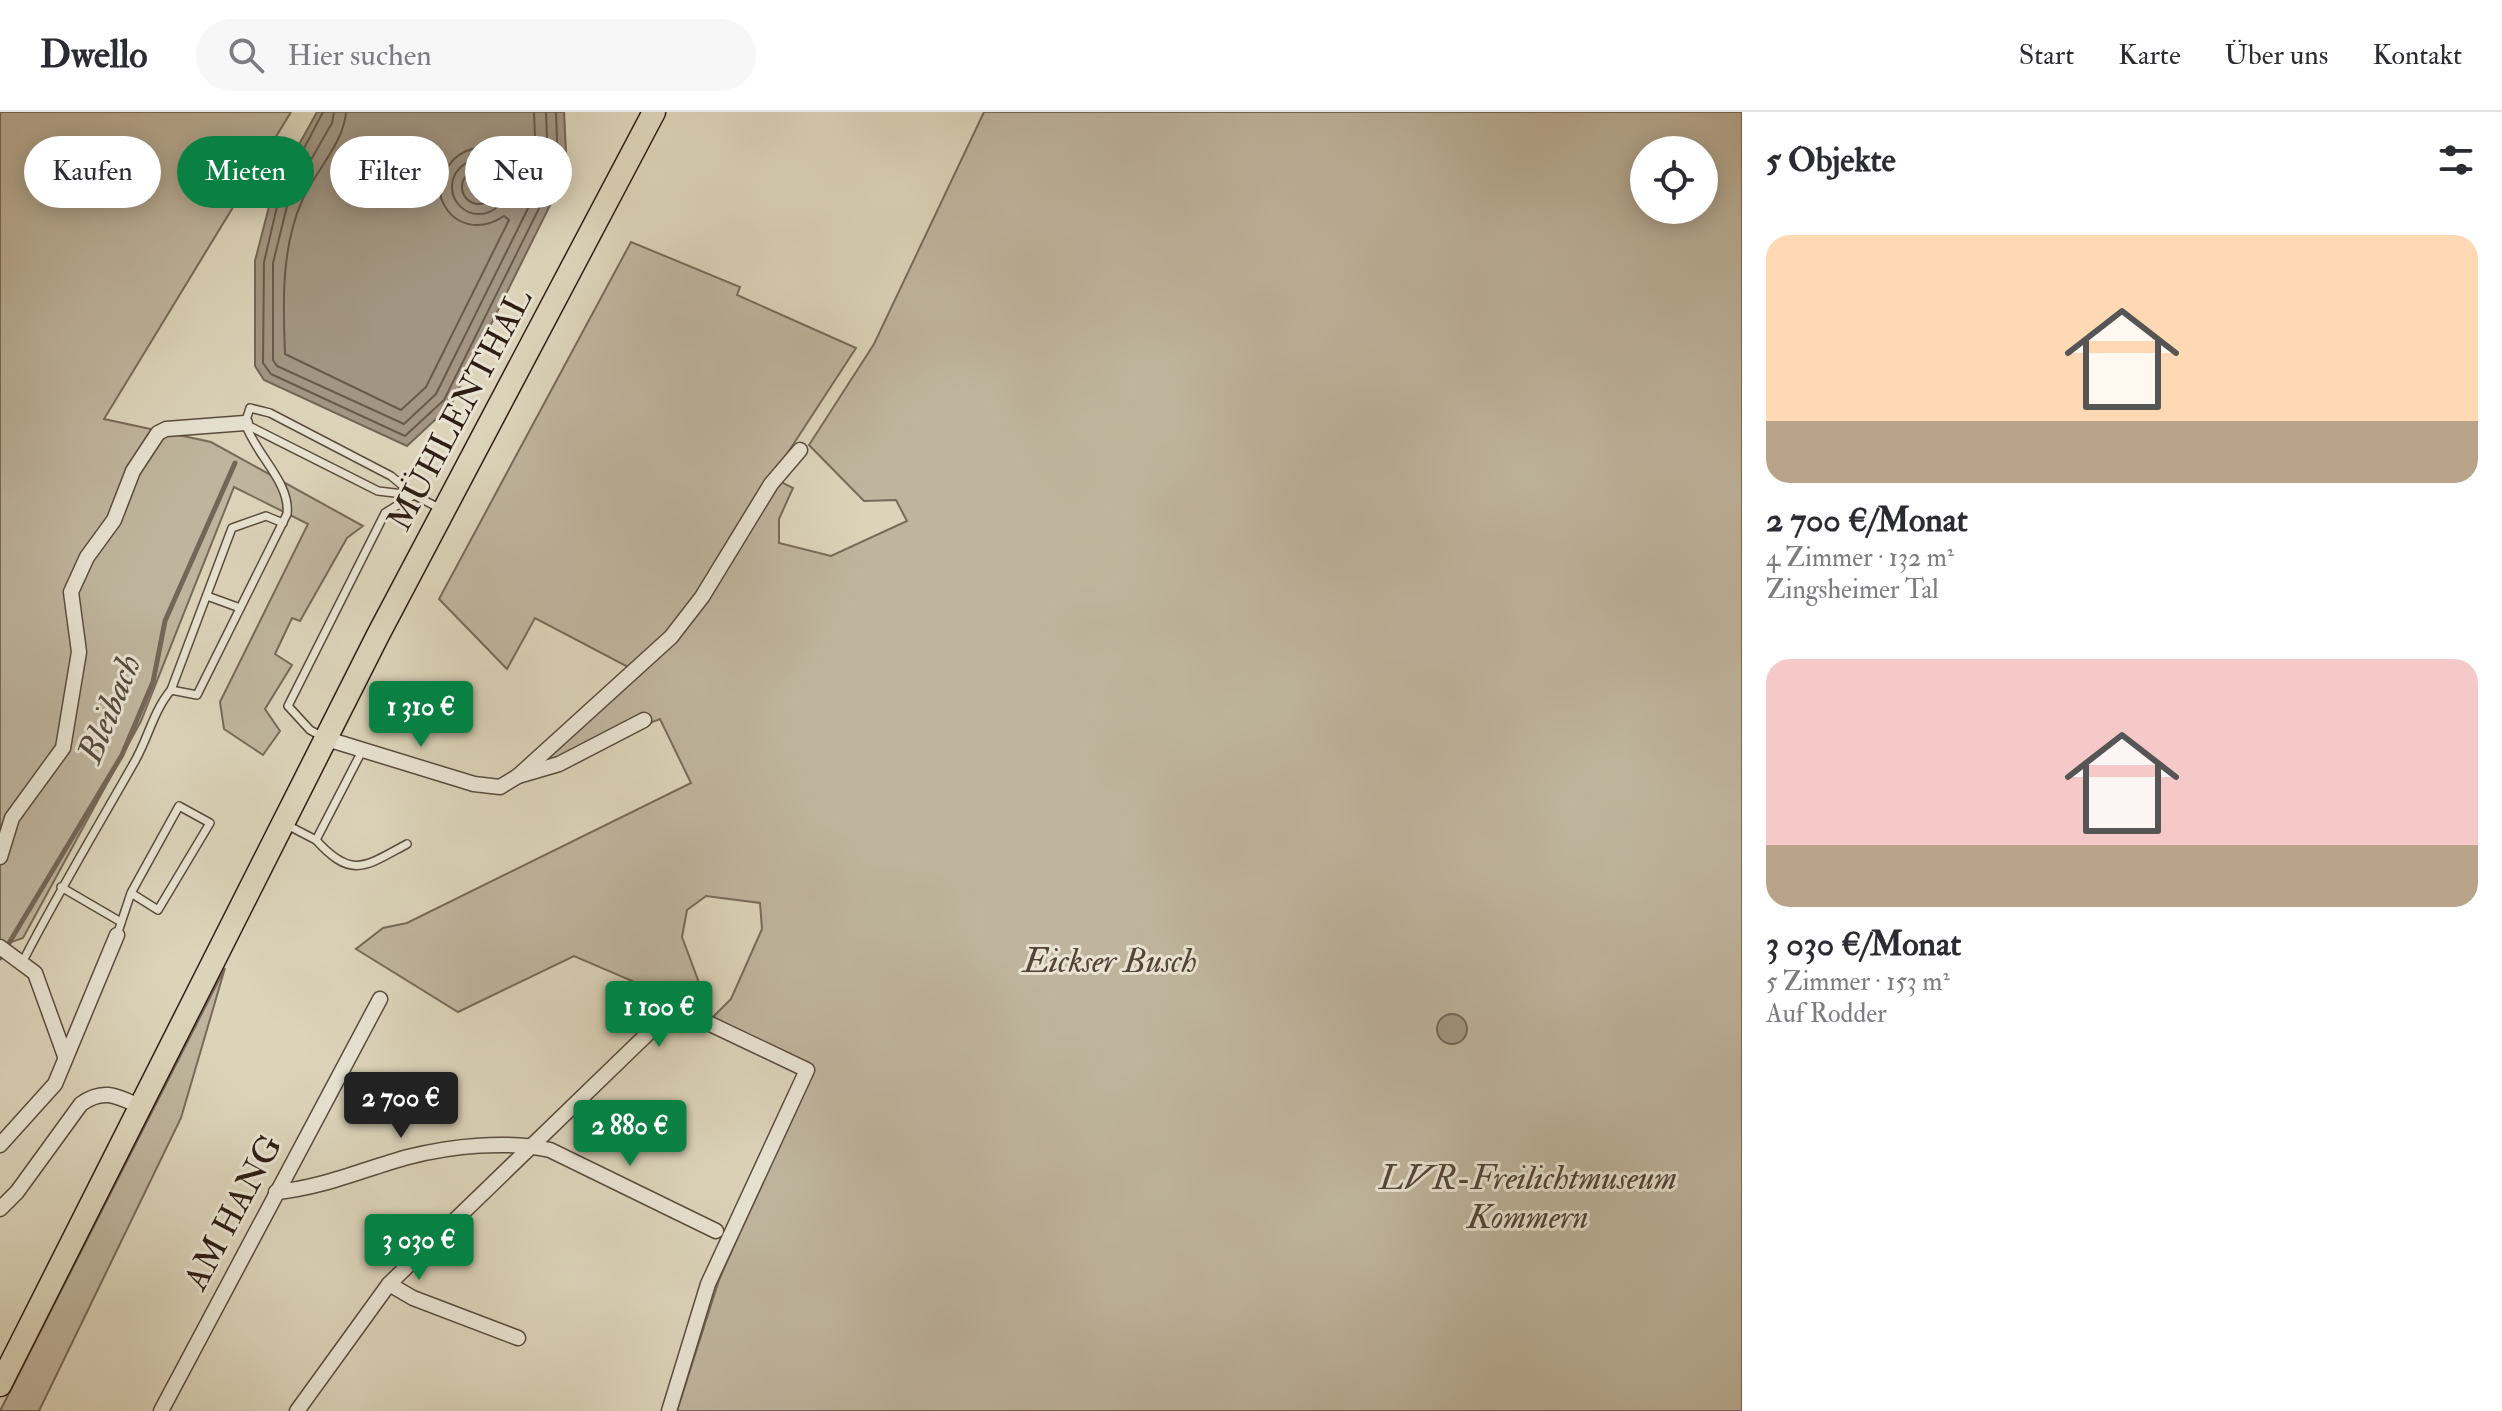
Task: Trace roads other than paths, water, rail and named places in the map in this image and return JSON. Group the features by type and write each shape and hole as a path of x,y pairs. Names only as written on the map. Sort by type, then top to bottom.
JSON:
{"main road":[{"name":"MÜHLENTHAL","path":"0,1385 443,510 654,112"}],"street":[{"path":"0,857 12,818 63,748 75,693 79,652 71,592 87,557 114,520 133,471 158,433 166,429 245,423"},
{"path":"327,739 474,784 500,787 518,776 671,637 702,597 771,484 800,450"},
{"path":"518,776 559,764 644,720"},
{"path":"0,1145 55,1084 119,928"},
{"path":"4,949 35,973 65,1056"},
{"name":"AM HANG","path":"161,1411 380,999"},
{"path":"297,1411 389,1284 666,1016 685,1012 807,1070 708,1284 669,1411"},
{"path":"0,1209 26,1180 81,1104 91,1097 109,1093 139,1106"},
{"path":"276,1192 299,1190 412,1156 531,1145 550,1150 716,1231"},
{"path":"389,1284 413,1298 518,1338"}],"lane":[{"path":"171,690 197,695 283,523 288,503 283,486 252,445 245,423 250,408 270,413 391,476 414,495 443,510"},
{"path":"245,423 378,491 414,495"},
{"path":"327,739 310,730 288,706 385,513 414,495"},
{"path":"23,961 61,887 144,746 171,690 232,528 266,516 283,523"},
{"path":"207,596 240,608"},
{"path":"316,840 362,751"},
{"path":"61,887 119,928 131,893 179,806 210,823 158,910 131,893"},
{"path":"285,824 316,840 335,861 365,866 407,844"}],"water":[{"path":"317,112 564,112 565,136 465,136 465,208 549,208 451,405 407,446 264,380 255,366 255,261 269,208 314,208 314,136 304,136"},
{"path":"1452,1014 1458,1015 1466,1023 1466,1035 1458,1043 1452,1044 1446,1043 1438,1035 1437,1029 1438,1023 1446,1015"}],"waterway":[{"name":"Bleibach","path":"0,958 122,755 153,682 165,621 235,463"}],"park label":[{"name":"Eickser Busch","path":"1110,960"},
{"name":"LVR-Freilichtmuseum Kommern","path":"1528,1196"}]}
